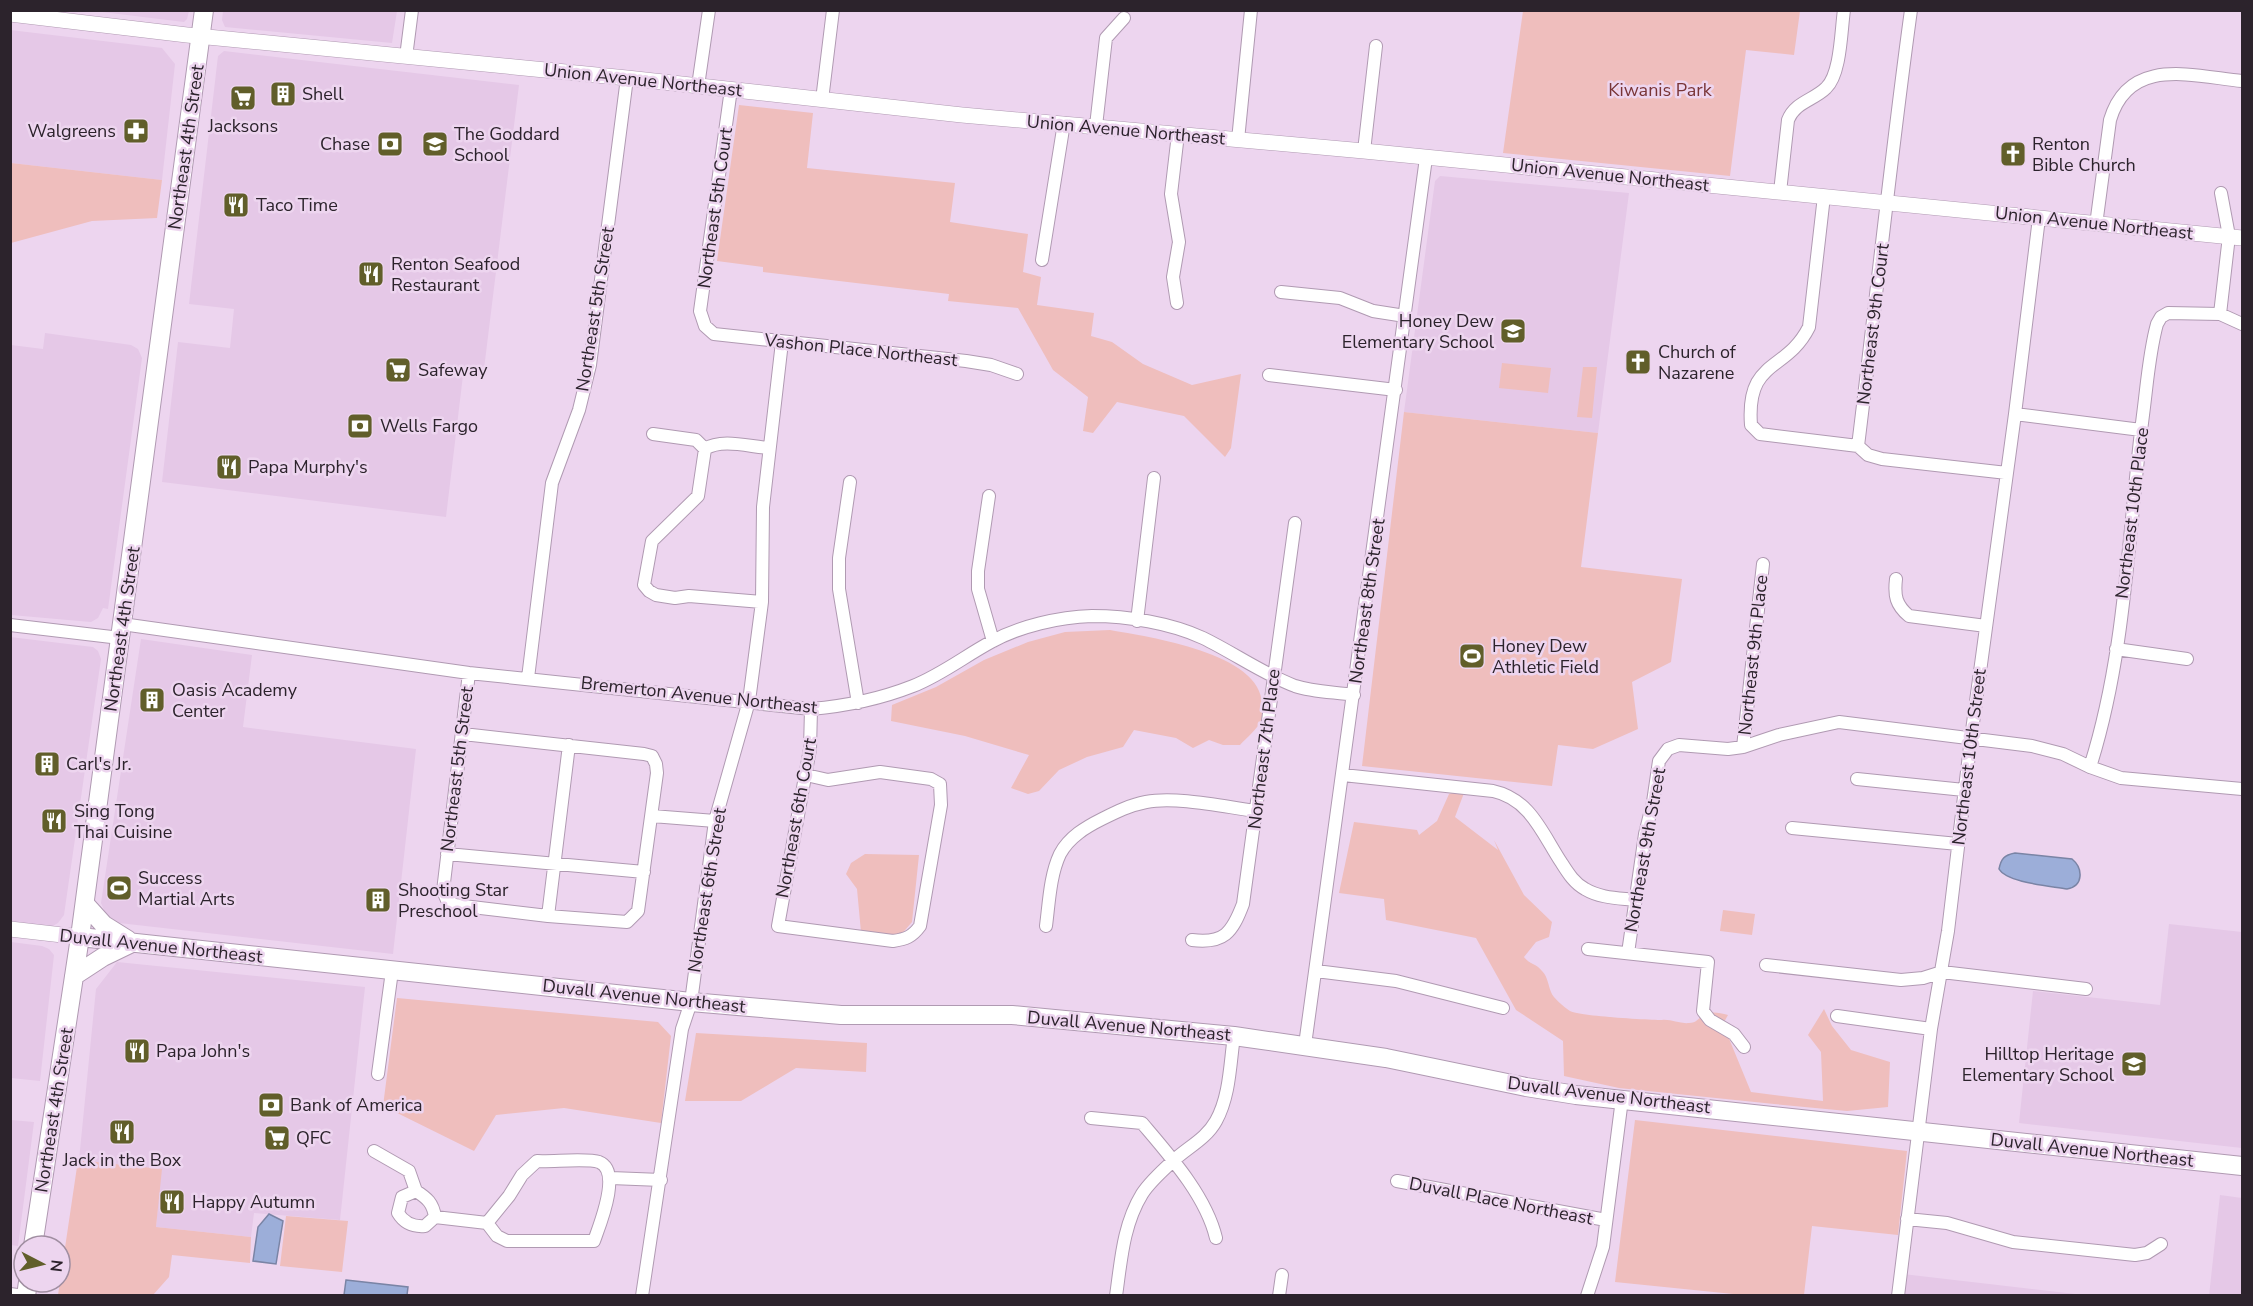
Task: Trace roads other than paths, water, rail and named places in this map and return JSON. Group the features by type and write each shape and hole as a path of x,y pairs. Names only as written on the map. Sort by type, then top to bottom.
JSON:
{"main road":[{"name":"Northeast 4th Street","path":"35,1234 85,904 204,10"},
{"path":"85,904 104,925 132,943"},
{"name":"Duvall Avenue Northeast","path":"80,937 691,1002 841,1015 1012,1016 1234,1036 1305,1044 1386,1058 1526,1087 2242,1166"},
{"path":"74,976 103,957 132,943"}],"street":[{"path":"406,57 412,10"},
{"path":"698,86 710,10"},
{"path":"822,100 833,10"},
{"path":"1238,140 1251,10"},
{"path":"1780,192 1791,111 1826,88 1832,80 1836,70 1844,10"},
{"path":"1888,201 1891,155 1911,10"},
{"name":"Union Avenue Northeast","path":"12,13 201,37 627,78 962,115 1888,201 2096,225 2236,237"},
{"path":"1096,126 1106,38 1124,18"},
{"path":"1364,151 1376,46"},
{"path":"2096,225 2110,120 2114,107 2134,83 2145,77 2161,75 2242,81"},
{"name":"Northeast 5th Street","path":"528,678 552,483 579,410 590,365 627,78"},
{"name":"Northeast 5th Court","path":"705,326 700,311 731,89"},
{"path":"1042,260 1064,123"},
{"path":"1177,303 1173,277 1179,242 1171,195 1178,134"},
{"name":"Northeast 8th Street","path":"1305,1044 1426,158"},
{"path":"2221,193 2236,237 2220,314 2242,324"},
{"path":"1824,196 1809,327 1803,339 1794,349 1772,365 1754,385 1750,414 1751,426 1760,434 1858,446 1868,455 1882,459 2007,473"},
{"name":"Northeast 9th Court","path":"1858,446 1888,201"},
{"name":"Northeast 10th Street","path":"1898,1296 1931,1029 1942,972 2039,218"},
{"path":"1281,292 1340,298 1373,311 1405,316"},
{"name":"Northeast 10th Place","path":"2090,767 2105,716 2116,649 2154,334 2157,324 2168,313 2220,314"},
{"name":"Vashon Place Northeast","path":"705,326 714,334 966,361 991,365 1017,374"},
{"name":"Northeast 6th Street","path":"642,1296 682,1029 691,1002 715,821 749,701 762,602 762,507 782,342"},
{"path":"1269,375 1396,390"},
{"path":"2015,414 2141,430"},
{"path":"653,434 696,440 705,449"},
{"path":"762,602 689,596 675,598 656,595 644,585 652,541 698,496 705,449 712,444 769,448"},
{"path":"1137,621 1154,478"},
{"path":"850,482 839,558 839,589 858,703"},
{"path":"989,496 978,571 978,589 993,641"},
{"name":"Northeast 7th Place","path":"1192,940 1210,942 1224,936 1236,924 1243,904 1295,523"},
{"name":"Northeast 9th Place","path":"1743,747 1763,564"},
{"path":"1896,579 1897,602 1909,616 1986,626"},
{"name":"Bremerton Avenue Northeast","path":"10,626 121,631 469,673 811,709 858,703 912,687 951,667 993,641 1029,627 1062,619 1093,616 1173,628 1202,638 1274,677 1298,687 1354,695"},
{"path":"2116,649 2187,659"},
{"name":"Northeast 5th Street","path":"469,673 443,891 447,900 455,905 548,916"},
{"name":"Northeast 6th Court","path":"806,775 828,780 880,772 931,779 940,784 941,805 920,926 907,939 893,940 777,926 810,750 811,709"},
{"path":"1743,747 1790,732 1839,722 2032,746 2063,754 2121,778 2242,789"},
{"path":"463,734 569,745 651,756 656,764 657,774 644,872 638,911 627,922 548,916 569,745"},
{"name":"Northeast 9th Street","path":"1628,953 1645,834 1653,802 1659,761 1668,749 1679,745 1743,747"},
{"path":"1343,775 1508,794 1527,809 1573,881 1599,895 1635,900"},
{"path":"1857,778 1964,790"},
{"path":"1046,926 1053,875 1060,854 1069,840 1088,826 1126,808 1147,802 1170,801 1256,811"},
{"path":"652,816 715,821"},
{"path":"1792,828 1958,844"},
{"path":"447,854 644,872"},
{"name":"Duvall Avenue Northeast","path":"10,929 80,937"},
{"path":"1588,949 1708,962 1703,1011 1710,1020 1734,1034 1744,1047"},
{"path":"1766,965 1901,980 1923,978 1942,972 2086,989"},
{"path":"1316,970 1396,981 1503,1008"},
{"path":"378,1074 392,971"},
{"path":"1837,1016 1931,1029"},
{"path":"1116,1296 1123,1239 1131,1214 1143,1192 1174,1160 1205,1136 1216,1121 1224,1101 1234,1036"},
{"path":"1587,1296 1603,1247 1622,1099"},
{"path":"1091,1118 1142,1124 1174,1160 1211,1219 1216,1238"},
{"path":"374,1151 409,1171 416,1191 426,1197 434,1207 435,1217"},
{"path":"416,1191 402,1197 398,1213 410,1224 425,1226 435,1217 487,1223 497,1236 507,1241 594,1241 611,1178 608,1168 598,1162 537,1161 522,1175 509,1196 487,1223"},
{"path":"611,1178 661,1180"},
{"name":"Duvall Place Northeast","path":"1397,1181 1606,1220"},
{"path":"1908,1220 1947,1223 2013,1242 2135,1256 2148,1253 2161,1244"},
{"path":"1279,1296 1282,1275"},
{"path":"10,1294 25,1296"}],"water":[{"path":"2015,853 2072,859 2080,872 2079,881 2067,889 2011,878 1999,869 2004,858"},
{"path":"269,1214 283,1221 276,1264 253,1261 258,1227"},
{"path":"346,1280 408,1287 407,1295 344,1295"}],"place":[{"name":"Shell","path":"283,94"},
{"name":"Jacksons","path":"243,98"},
{"name":"Walgreens","path":"136,131"},
{"name":"Chase","path":"390,144"},
{"name":"The Goddard School","path":"435,144"},
{"name":"Renton Bible Church","path":"2013,154"},
{"name":"Taco Time","path":"236,205"},
{"name":"Renton Seafood Restaurant","path":"371,274"},
{"name":"Honey Dew Elementary School","path":"1513,331"},
{"name":"Church of Nazarene","path":"1638,362"},
{"name":"Safeway","path":"398,370"},
{"name":"Wells Fargo","path":"360,426"},
{"name":"Papa Murphy's","path":"229,467"},
{"name":"Honey Dew Athletic Field","path":"1472,656"},
{"name":"Oasis Academy Center","path":"152,700"},
{"name":"Carl's Jr.","path":"47,764"},
{"name":"Sing Tong Thai Cuisine","path":"54,821"},
{"name":"Success Martial Arts","path":"119,888"},
{"name":"Shooting Star Preschool","path":"378,900"},
{"name":"Papa John's","path":"137,1051"},
{"name":"Hilltop Heritage Elementary School","path":"2134,1064"},
{"name":"Bank of America","path":"271,1105"},
{"name":"Jack in the Box","path":"122,1132"},
{"name":"QFC","path":"277,1138"},
{"name":"Happy Autumn","path":"172,1202"}],"park label":[{"name":"Kiwanis Park","path":"1660,90"}]}
